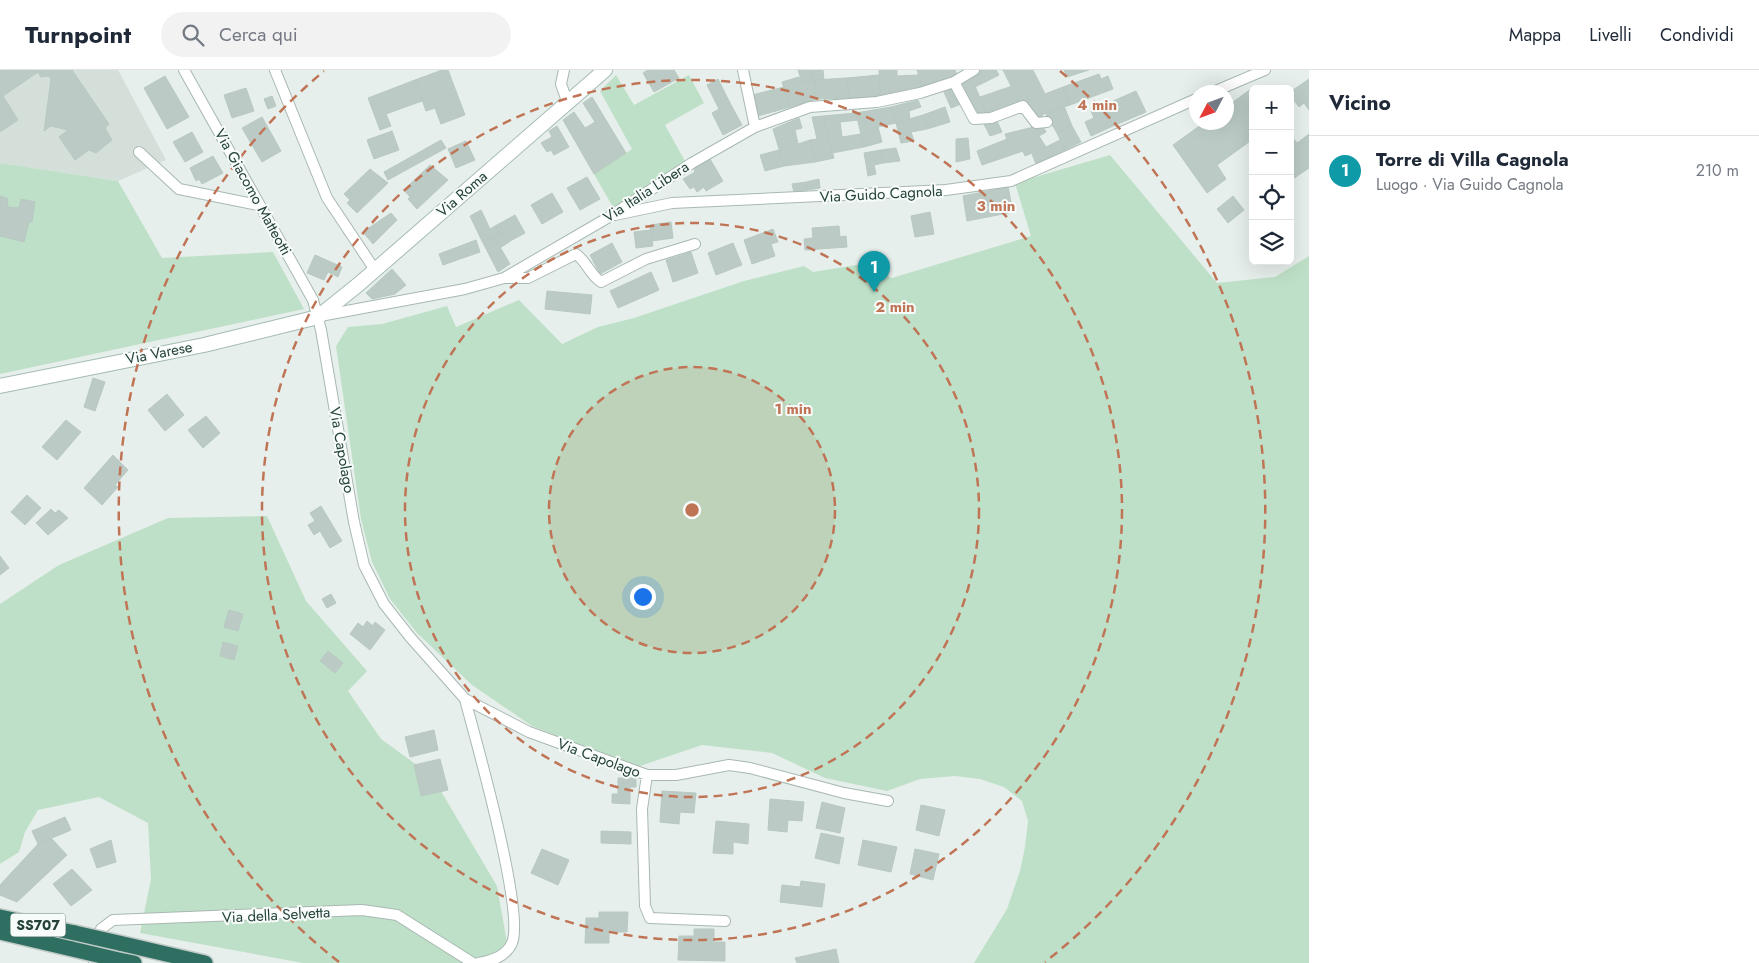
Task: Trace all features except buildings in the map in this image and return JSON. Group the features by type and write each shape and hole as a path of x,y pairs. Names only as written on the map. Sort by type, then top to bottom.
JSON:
{"highway":[{"name":"SS707","path":"0,917 205,963"},
{"name":"SS707","path":"0,932 126,961"}],"main road":[{"name":"Via Roma","path":"318,317 375,270 567,101 606,70"},
{"name":"Via Varese","path":"0,386 204,345 318,317"}],"street":[{"name":"Via Giacomo Matteotti","path":"184,70 313,300 318,317"},
{"path":"275,70 327,198 375,270"},
{"path":"564,70 561,84 567,101"},
{"path":"743,70 755,127"},
{"name":"Via Italia Libera","path":"318,317 465,289 504,278 609,217 692,163 755,127 810,107 877,102 920,93 954,82 974,70"},
{"path":"1230,85 1265,70"},
{"path":"954,82 974,119 991,118 1023,106 1036,123 1047,122"},
{"name":"Via Guido Cagnola","path":"609,217 672,203 793,199 898,191 946,190 1011,181 1189,102"},
{"path":"139,152 179,190 258,205"},
{"path":"504,278 528,278 576,254 584,260 595,278 601,282 646,259 695,244"},
{"name":"Via Capolago","path":"318,317 354,522 364,565 384,604 410,637 465,699 529,732 647,775 676,775 729,765 750,768 844,793 888,801"},
{"name":"Via Capolago","path":"465,699 509,879 515,920 512,943 502,956 491,961 478,963"},
{"path":"647,775 642,808 645,906 650,918 725,921"},
{"name":"Via della Selvetta","path":"94,963 101,929 114,920 362,910 398,915 474,963"}],"shaded area":[{"path":"0,70 118,70 166,160 118,181 0,163"}],"green space":[{"path":"616,75 634,105 689,75 704,103 665,125 685,161 614,209 594,174 632,149 600,91"},
{"path":"1110,155 1217,283 1275,277 1309,256 1309,963 974,963 1007,909 1020,871 1025,847 1028,821 1022,801 1004,787 980,779 955,776 920,779 887,791 825,778 772,753 702,745 637,767 532,726 472,685 417,633 390,599 372,562 361,519 336,346 348,327 382,324 447,306 456,327 519,300 562,344 598,327 634,318 744,281 804,266 813,272 862,264 892,278 1031,236 1015,183"},
{"path":"0,163 118,181 162,258 273,252 304,309 0,374"},
{"path":"267,516 306,601 367,671 348,691 381,739 432,776 497,886 507,943 499,963 303,963 140,933 151,879 148,823 99,797 38,810 25,832 19,852 0,864 0,604 59,565 168,518"}],"place":[{"name":"Torre di Villa Cagnola","path":"874,292"}]}
